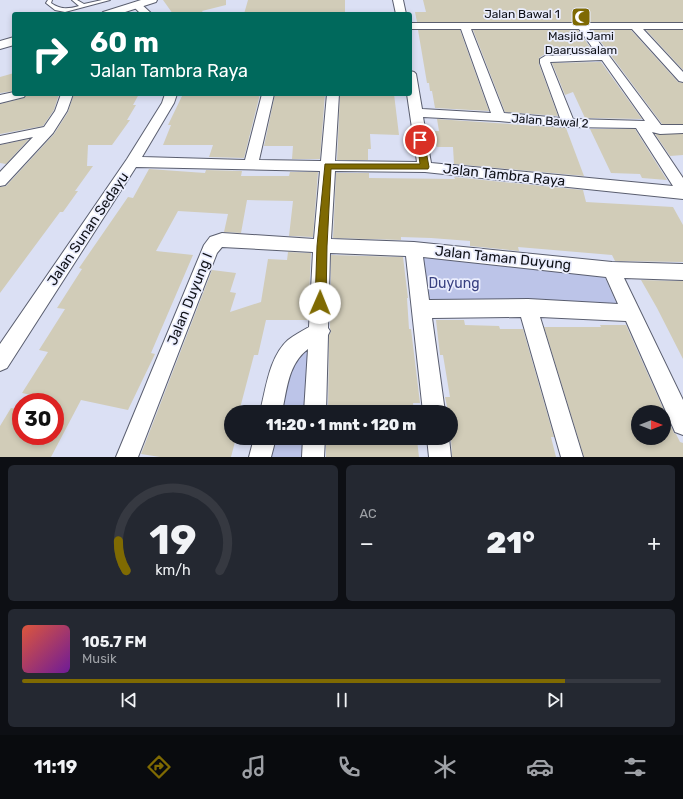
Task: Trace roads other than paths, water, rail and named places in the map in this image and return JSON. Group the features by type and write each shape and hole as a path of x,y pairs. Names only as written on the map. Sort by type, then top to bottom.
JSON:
{"street":[{"path":"114,12 152,0"},
{"path":"398,0 401,12"},
{"path":"138,5 145,12"},
{"name":"Jalan Bawal 1","path":"412,26 683,26"},
{"path":"635,26 683,78"},
{"path":"465,27 499,117"},
{"path":"582,27 657,129 683,136"},
{"path":"0,44 12,41"},
{"path":"568,124 545,63 545,59 604,57"},
{"path":"412,87 425,167"},
{"path":"0,99 12,96"},
{"path":"0,182 48,130 61,111 66,96"},
{"name":"Jalan Sunan Sedayu","path":"0,360 132,162 168,103 170,96"},
{"path":"251,166 268,96"},
{"path":"315,405 320,331 322,246 333,96"},
{"name":"Jalan Bawal 2","path":"416,113 499,117 568,124 640,124 657,129 683,129"},
{"path":"640,124 683,190"},
{"path":"0,140 48,130"},
{"name":"Jalan Tambra Raya","path":"132,162 251,166 425,167 683,193"},
{"name":"Jalan Duyung I","path":"127,457 205,261 216,242 222,240 322,246"},
{"name":"Jalan Taman Duyung","path":"322,246 414,249 612,270 683,272"},
{"path":"414,249 433,405"},
{"path":"612,270 683,424"},
{"path":"422,309 528,308 632,314"},
{"path":"528,308 572,457"},
{"path":"273,405 282,370 291,351 306,339 320,331"},
{"path":"260,457 263,445"},
{"path":"313,457 314,445"},
{"path":"439,445 440,457"}],"lane":[{"path":"50,0 48,3 58,10 64,11 108,0"},
{"path":"74,0 83,6"}],"place":[{"name":"Masjid Jami Daarussalam","path":"581,17"}],"park label":[{"name":"Duyung","path":"454,283"}]}
